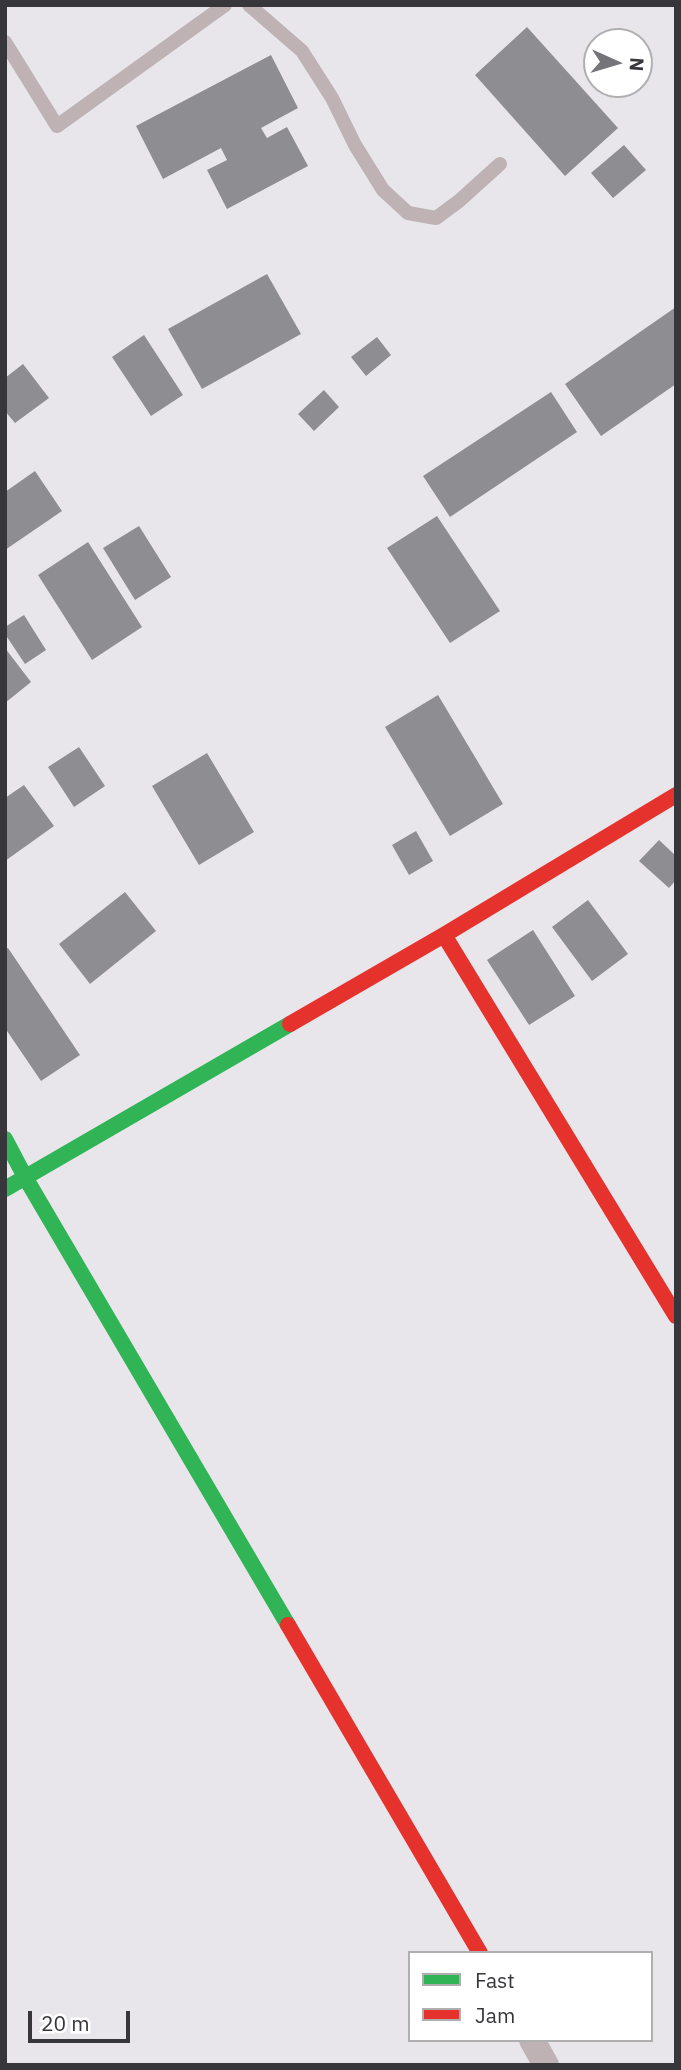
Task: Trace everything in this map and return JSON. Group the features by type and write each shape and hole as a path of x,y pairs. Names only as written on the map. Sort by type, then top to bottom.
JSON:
{"street":[{"path":"5,1189 444,935 676,795"},
{"path":"444,935 676,1316"},
{"path":"5,1139 24,1177 479,1951"},
{"path":"533,2042 546,2065"}],"lane":[{"path":"5,42 57,126 225,5"},
{"path":"248,5 302,51 332,98 355,145 383,190 408,213 436,218 500,164"}],"building":[{"path":"527,27 583,89 583,98 591,98 618,128 565,176 475,75"},
{"path":"271,55 298,108 261,128 267,138 287,127 308,166 227,209 207,170 227,160 221,148 163,179 136,126"},
{"path":"624,145 646,170 613,198 591,173"},
{"path":"267,274 301,334 202,389 168,329"},
{"path":"676,307 676,384 601,436 565,384"},
{"path":"144,335 183,395 151,416 112,357"},
{"path":"377,337 391,355 366,376 351,357"},
{"path":"23,364 49,398 15,423 5,411 5,378"},
{"path":"324,390 339,407 314,431 298,414"},
{"path":"551,392 577,432 450,517 423,476"},
{"path":"35,471 62,511 5,550 5,492"},
{"path":"437,516 500,611 450,643 387,548"},
{"path":"139,526 171,577 135,600 103,548"},
{"path":"88,542 142,627 92,660 38,575"},
{"path":"24,615 46,650 25,664 5,634 5,627"},
{"path":"5,648 31,682 5,703"},
{"path":"438,695 503,804 450,836 385,727"},
{"path":"79,747 105,786 74,807 48,767"},
{"path":"207,753 254,832 199,865 152,786"},
{"path":"24,785 54,826 5,861 5,798"},
{"path":"416,831 433,861 409,875 392,845"},
{"path":"659,840 676,856 676,880 669,888 639,861"},
{"path":"125,892 156,931 90,984 59,944"},
{"path":"588,900 628,954 592,981 552,927"},
{"path":"533,930 575,996 529,1025 487,960"},
{"path":"8,948 80,1055 41,1081 5,1028 5,949"}],"traffic: fast":[{"path":"5,1189 290,1024"},
{"path":"5,1139 288,1625"}],"traffic: jam":[{"path":"290,1024 676,795"},
{"path":"444,935 676,1316"},
{"path":"288,1625 479,1951"}]}
